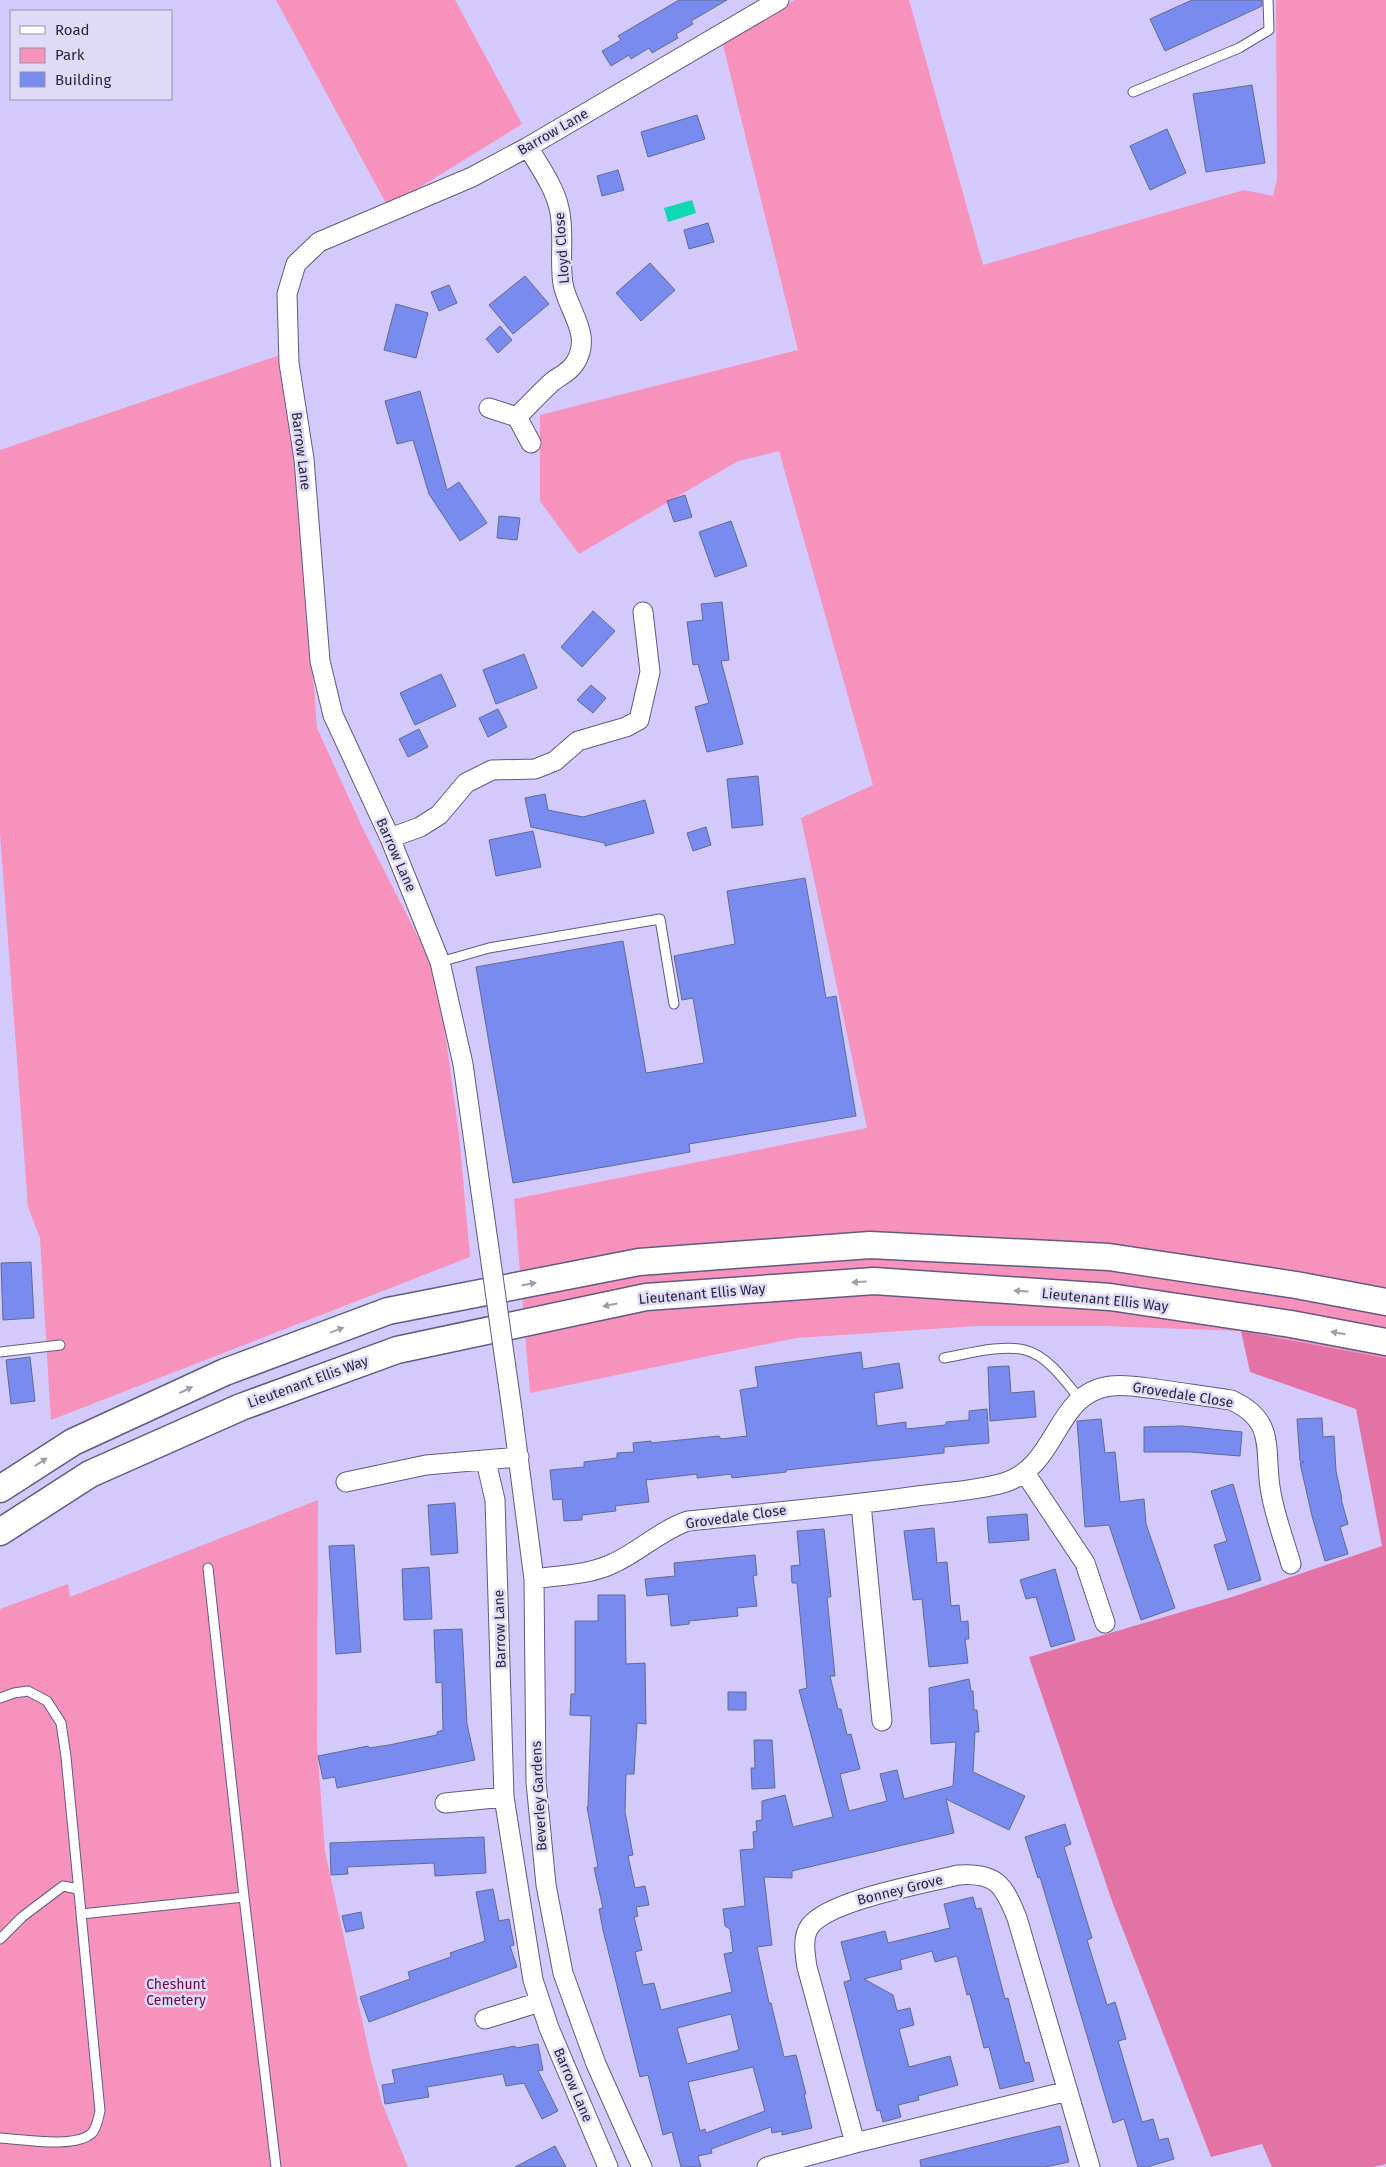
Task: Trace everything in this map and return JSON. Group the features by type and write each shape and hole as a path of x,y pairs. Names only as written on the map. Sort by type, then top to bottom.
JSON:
{"main road":[{"path":"0,1489 73,1442 225,1372 388,1311 639,1262 870,1245 1109,1257 1296,1285 1386,1302"},
{"name":"Lieutenant Ellis Way","path":"0,1532 90,1474 241,1407 397,1350 646,1297 874,1281 1110,1297 1291,1324 1386,1342"}],"street":[{"name":"Barrow Lane","path":"512,1410 463,1064 440,962 390,838 334,715 320,661 304,459 289,362 287,294 296,264 319,242 472,177 528,147 780,0"},
{"name":"Lloyd Close","path":"517,417 554,380 565,375 576,363 581,336 579,323 570,307 563,284 560,209 555,193 528,147"},
{"path":"490,408 517,417 531,443"},
{"path":"390,838 420,827 439,815 466,783 492,770 535,769 555,761 578,741 626,727 638,720 650,672 643,612"},
{"name":"Grovedale Close","path":"534,1579 600,1569 628,1556 668,1531 688,1522 861,1504 986,1486 1014,1479 1025,1473 1046,1449 1066,1415 1079,1398 1100,1388 1112,1385 1231,1400 1244,1406 1254,1414 1265,1435 1271,1494 1291,1564"},
{"name":"Beverley Gardens","path":"512,1410 534,1579 536,1782 538,1815 550,1903 563,1973 580,2022 642,2167"},
{"path":"346,1482 426,1465 519,1458"},
{"name":"Barrow Lane","path":"486,1461 495,1500 504,1797 533,1980 549,2028 608,2167"},
{"path":"1025,1473 1084,1563 1105,1623"},
{"path":"861,1504 882,1721"},
{"path":"445,1803 504,1797"},
{"name":"Bonney Grove","path":"855,2143 820,2022 807,1967 804,1945 809,1927 822,1915 841,1905 958,1875 977,1874 994,1880 1008,1895 1018,1918 1090,2167"},
{"path":"485,2019 540,2002"},
{"path":"767,2167 855,2143 1068,2091"}],"lane":[{"path":"1133,92 1239,48 1269,30 1268,0"},
{"path":"440,962 489,948 660,919 674,1004"},
{"path":"0,1352 60,1345"},
{"path":"944,1358 998,1350 1026,1350 1055,1370 1079,1398"},
{"path":"208,1568 276,2167"},
{"path":"0,1698 28,1691 47,1702 61,1723 66,1757 100,2111 97,2125 86,2137 71,2141 0,2138"},
{"path":"0,1938 22,1917 63,1886 78,1889"},
{"path":"81,1914 244,1897"}],"green space":[{"path":"276,0 455,0 522,124 388,207"},
{"path":"795,0 909,0 983,265 1244,190 1273,196 1277,179 1276,0 1386,0 1386,1358 1241,1331 1104,1326 976,1326 796,1338 530,1393 514,1199 867,1128 801,818 873,785 779,451 738,461 579,554 540,501 540,415 798,350 722,41"},
{"path":"289,352 317,728 364,831 437,974 459,1134 470,1257 51,1420 40,1238 28,1207 0,833 0,450"},
{"name":"Cheshunt Cemetery","path":"318,1500 317,1745 325,1852 382,2103 408,2167 0,2167 0,1609 68,1584 70,1597"}],"shaded area":[{"path":"692,200 696,213 668,222 664,208"},
{"path":"1241,1331 1386,1358 1386,2164 1373,2167 1272,2167 1262,2144 1211,2157 1113,1904 1029,1657 1232,1597 1382,1546 1356,1409 1250,1372"}],"building":[{"path":"679,0 727,0 691,21 693,24 676,34 678,38 652,53 649,48 631,59 629,55 611,66 602,51 621,40 618,36"},
{"path":"1192,0 1262,0 1262,6 1165,51 1150,19"},
{"path":"1252,85 1265,163 1206,172 1193,94"},
{"path":"697,115 705,139 648,157 641,132"},
{"path":"1167,129 1186,173 1150,190 1130,146"},
{"path":"618,170 624,190 602,196 597,176"},
{"path":"708,223 714,242 689,249 684,230"},
{"path":"650,263 675,290 641,321 616,293"},
{"path":"525,276 549,304 513,334 489,305"},
{"path":"449,285 457,303 439,311 431,292"},
{"path":"396,304 428,313 416,358 384,350"},
{"path":"500,326 512,340 498,353 486,339"},
{"path":"420,391 447,490 459,482 487,523 460,541 429,494 413,440 397,444 385,401"},
{"path":"685,495 692,517 674,522 667,501"},
{"path":"499,516 520,518 517,540 497,538"},
{"path":"731,521 747,566 715,577 699,532"},
{"path":"722,602 729,660 721,661 743,744 707,752 695,707 709,703 698,664 693,665 687,622 703,620 701,604"},
{"path":"593,611 615,631 582,667 561,647"},
{"path":"524,654 537,688 496,704 483,670"},
{"path":"441,674 456,706 415,725 400,693"},
{"path":"591,685 606,698 593,713 577,700"},
{"path":"498,709 507,727 488,737 479,718"},
{"path":"419,729 428,747 408,757 399,739"},
{"path":"758,776 763,825 732,828 727,779"},
{"path":"545,794 548,810 583,817 645,800 654,833 605,846 605,843 531,827 525,798"},
{"path":"706,827 711,845 693,851 687,833"},
{"path":"533,831 541,867 496,876 489,840"},
{"path":"805,878 826,998 836,996 856,1116 689,1144 690,1152 513,1183 476,967 623,941 646,1073 704,1063 693,998 682,1000 674,956 735,944 727,891"},
{"path":"31,1262 34,1318 3,1320 1,1263"},
{"path":"861,1352 863,1369 899,1363 903,1388 874,1393 877,1426 906,1422 906,1429 946,1425 946,1422 969,1420 969,1411 987,1409 989,1443 944,1447 944,1453 786,1470 786,1472 732,1478 731,1474 697,1478 697,1474 646,1480 649,1502 615,1506 616,1511 582,1515 582,1520 564,1521 562,1499 553,1500 550,1470 584,1467 584,1462 617,1458 617,1453 634,1452 633,1443 719,1436 721,1439 747,1436 740,1390 758,1387 755,1367"},
{"path":"30,1357 35,1401 11,1404 6,1360"},
{"path":"1009,1366 1011,1393 1034,1391 1036,1417 990,1421 988,1367"},
{"path":"1322,1418 1323,1437 1334,1436 1336,1471 1348,1524 1340,1527 1348,1554 1325,1561 1300,1463 1304,1462 1300,1461 1297,1419"},
{"path":"1101,1419 1105,1453 1115,1452 1120,1502 1144,1499 1146,1524 1175,1608 1141,1620 1109,1525 1085,1527 1077,1421"},
{"path":"1182,1426 1242,1432 1240,1456 1190,1452 1144,1452 1144,1427"},
{"path":"1233,1484 1261,1580 1228,1590 1214,1545 1227,1541 1211,1491"},
{"path":"455,1503 458,1553 431,1555 428,1505"},
{"path":"1027,1514 1029,1540 989,1543 987,1517"},
{"path":"934,1528 937,1563 947,1562 951,1606 959,1605 961,1622 968,1621 969,1639 965,1639 968,1663 929,1667 922,1599 913,1600 904,1531"},
{"path":"824,1529 831,1597 827,1597 835,1676 830,1676 838,1709 841,1709 847,1735 851,1734 860,1769 840,1774 849,1811 887,1801 880,1774 897,1770 904,1799 953,1786 956,1742 931,1744 929,1688 969,1679 971,1691 973,1691 974,1710 977,1710 979,1732 975,1732 973,1772 1025,1796 1009,1830 946,1799 954,1833 792,1871 792,1878 764,1877 772,1945 757,1947 769,2003 771,2003 784,2057 796,2055 812,2128 782,2135 782,2131 772,2133 771,2127 711,2149 712,2153 698,2156 701,2167 681,2167 672,2132 663,2135 648,2075 640,2077 603,1930 599,1909 603,1908 594,1868 598,1867 587,1807 591,1716 570,1715 571,1694 575,1694 575,1621 598,1621 598,1595 625,1595 626,1664 645,1663 646,1724 637,1723 634,1774 626,1774 625,1812 633,1855 628,1856 635,1888 645,1886 649,1905 636,1907 638,1916 634,1917 642,1950 635,1952 643,1985 654,1983 661,2010 732,1992 724,1954 733,1952 730,1929 725,1926 723,1909 745,1906 740,1850 754,1849 753,1832 757,1831 756,1821 762,1820 762,1801 785,1795 793,1827 833,1817 799,1690 807,1688 797,1583 792,1583 791,1566 800,1565 797,1531","holes":["731,2014 739,2050 687,2064 677,2028","753,2067 765,2111 706,2133 705,2129 700,2131 688,2082"]},
{"path":"354,1545 361,1652 336,1654 329,1546"},
{"path":"755,1555 757,1575 753,1576 757,1606 737,1608 738,1616 689,1621 689,1624 671,1626 668,1594 647,1596 645,1579 675,1576 674,1563"},
{"path":"429,1567 432,1619 404,1620 402,1569"},
{"path":"1055,1569 1075,1640 1051,1647 1036,1597 1026,1599 1020,1580"},
{"path":"462,1629 467,1724 475,1760 337,1788 335,1777 323,1779 318,1756 368,1746 369,1748 389,1745 437,1735 437,1732 443,1730 442,1682 436,1683 434,1630"},
{"path":"728,1692 746,1692 746,1710 728,1710"},
{"path":"754,1740 772,1740 775,1788 752,1789 751,1768 755,1768"},
{"path":"1065,1824 1071,1844 1064,1847 1092,1938 1087,1940 1107,2005 1115,2002 1126,2039 1118,2041 1142,2122 1153,2119 1159,2140 1168,2138 1174,2159 1147,2167 1138,2167 1124,2119 1113,2123 1040,1877 1038,1878 1025,1837"},
{"path":"484,1837 486,1873 435,1876 434,1863 347,1867 348,1874 331,1875 330,1843"},
{"path":"493,1889 499,1921 509,1919 514,1945 510,1946 517,1967 369,2022 360,1997 410,1979 408,1972 451,1957 450,1953 485,1941 476,1892"},
{"path":"973,1897 976,1909 981,1908 1005,1999 1008,1998 1025,2063 1029,2062 1034,2081 1000,2089 989,2047 984,2048 970,1994 967,1995 957,1956 935,1962 932,1951 900,1960 902,1969 864,1979 893,1995 897,2011 910,2008 914,2025 899,2029 909,2067 950,2056 958,2085 918,2096 919,2100 898,2105 901,2117 883,2122 880,2110 877,2111 844,1982 851,1980 841,1942 885,1931 888,1943 950,1928 944,1904"},
{"path":"361,1912 364,1928 346,1932 342,1916"},
{"path":"538,2044 543,2070 538,2071 558,2111 542,2119 524,2083 506,2086 503,2074 427,2087 429,2097 385,2104 382,2085 395,2083 392,2070 515,2046 516,2048"},
{"path":"1060,2126 1069,2162 1045,2167 921,2167 920,2160"},
{"path":"555,2146 566,2167 515,2167"}]}
